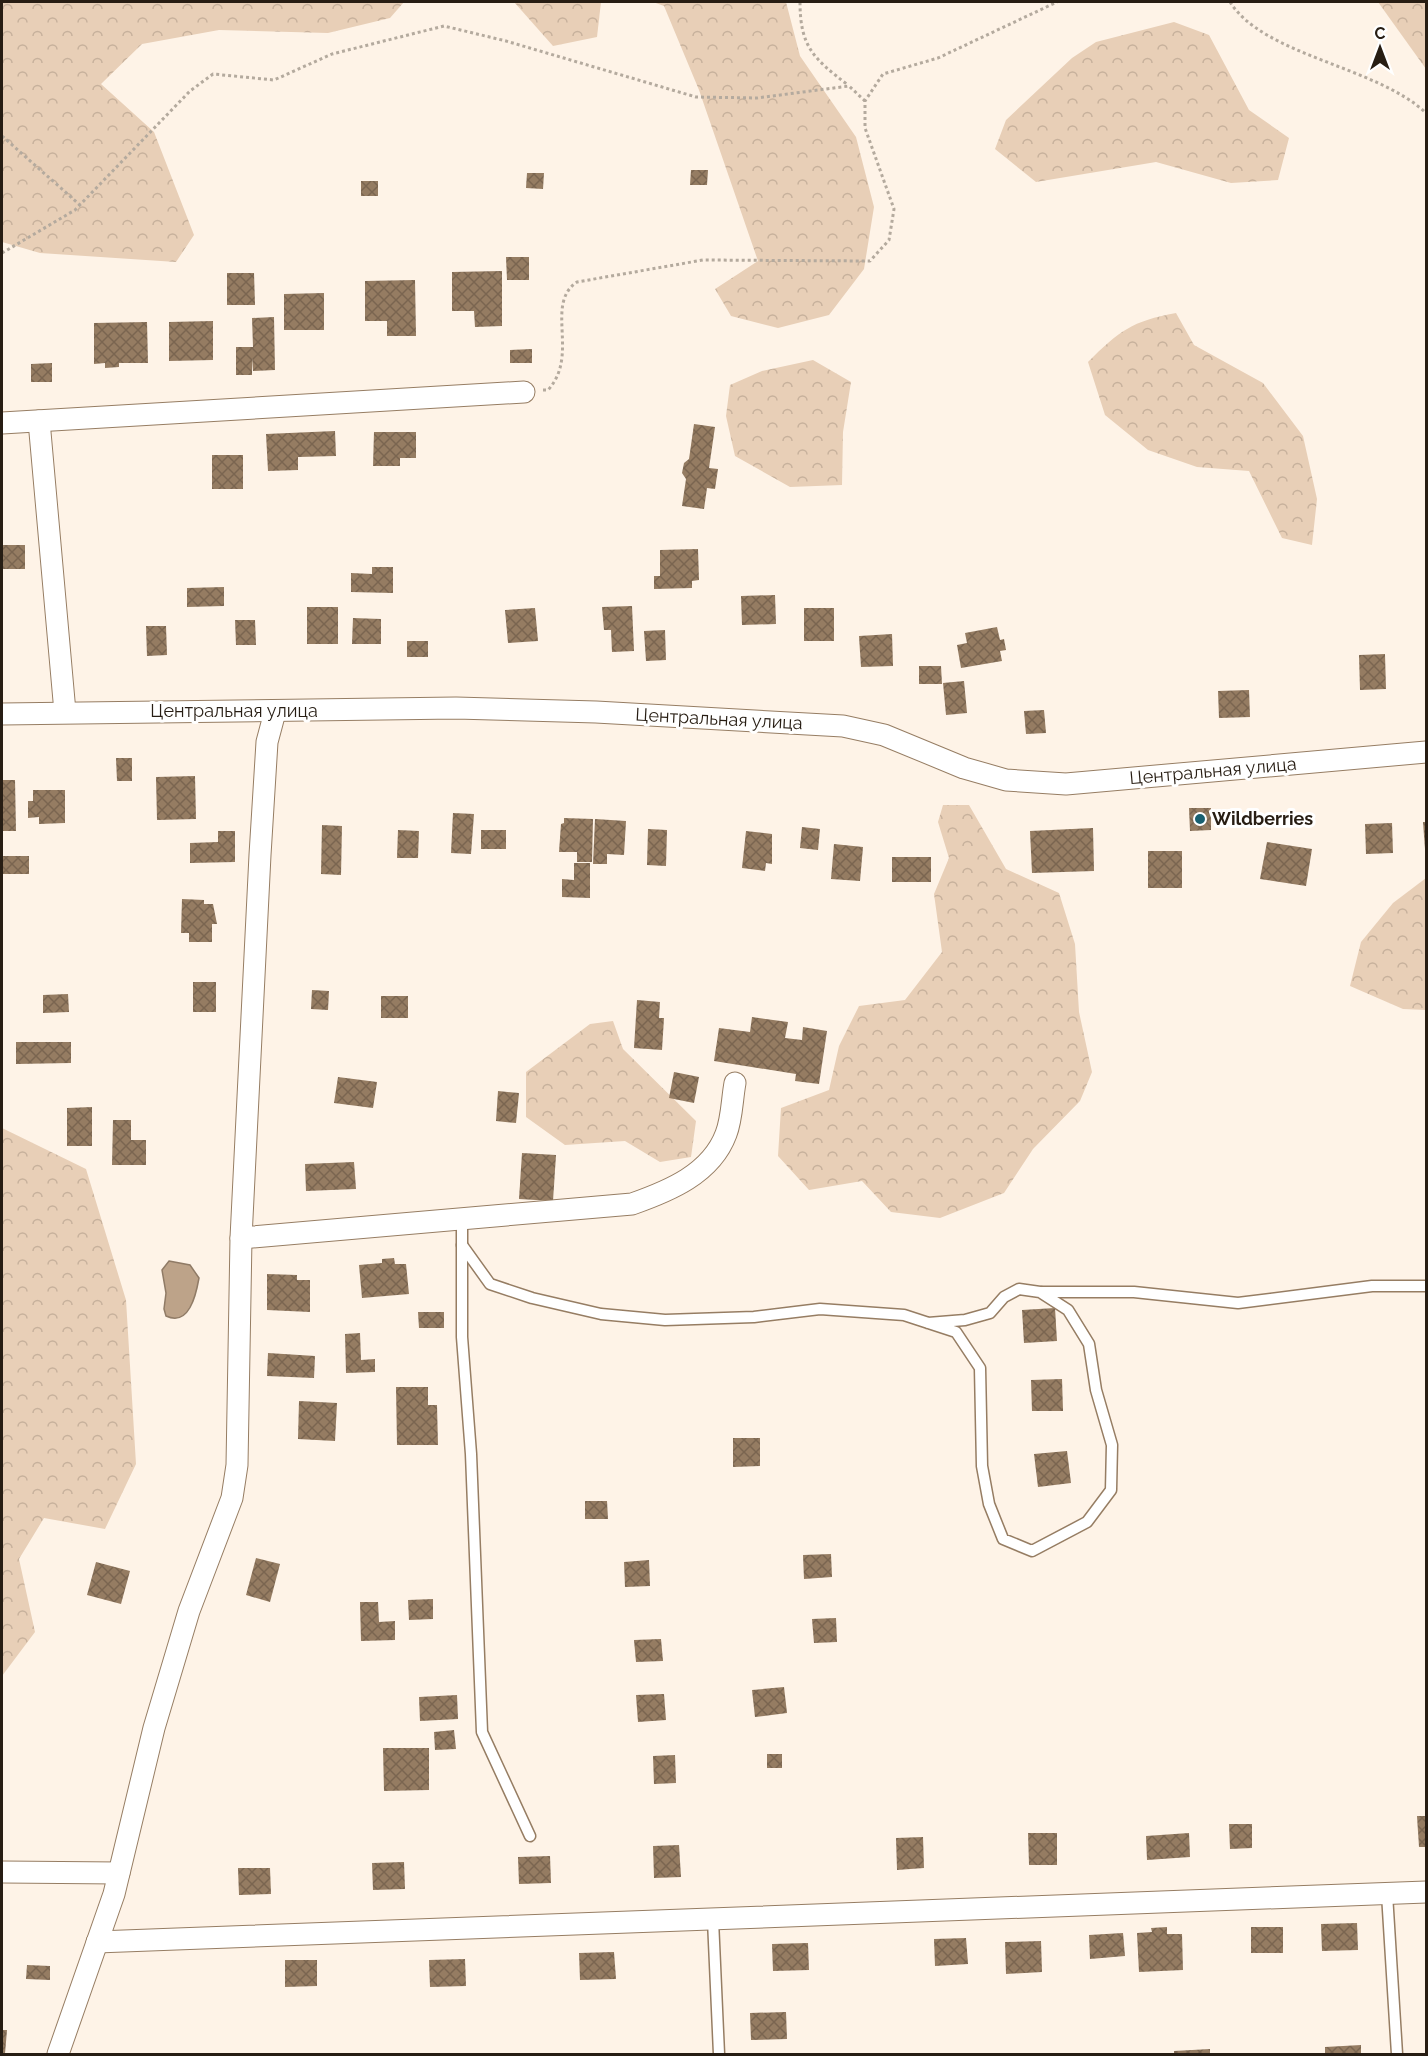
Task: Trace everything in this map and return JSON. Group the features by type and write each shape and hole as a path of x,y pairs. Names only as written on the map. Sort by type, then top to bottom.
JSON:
{"street":[{"path":"2,423 524,392"},
{"path":"39,421 65,712"},
{"name":"Центральная улица","path":"2,714 456,708 596,712 843,726 884,735 964,768 1006,780 1066,784 1426,752"},
{"path":"58,2055 119,1873 154,1728 189,1611 232,1498 237,1465 242,1238 261,844 267,742 275,712"},
{"path":"242,1238 632,1204 664,1193 698,1172 714,1158 727,1133 735,1083"},
{"path":"2,1872 119,1873"},
{"path":"97,1942 1426,1892"}],"lane":[{"path":"462,1219 462,1337 471,1454 482,1732 530,1836"},
{"path":"462,1245 490,1284 532,1298 601,1314 665,1320 754,1317 820,1309 904,1316 956,1332 980,1368 982,1466 989,1504 1003,1539 1032,1551 1087,1522 1111,1490 1113,1445 1096,1390 1089,1344 1068,1310 1040,1292"},
{"path":"928,1323 965,1320 990,1313 1004,1297 1019,1288 1040,1292 1134,1292 1238,1303 1372,1286 1426,1286"},
{"path":"1387,1894 1397,2055"},
{"path":"713,1920 719,2055"}],"path":[{"path":"800,2 800,21 815,59 865,101"},
{"path":"524,392 548,390 558,379 565,341 561,318 562,300 568,288 577,282 703,260 870,261 889,240 894,209 865,128 865,101 883,74 938,58 1057,2"},
{"path":"1230,2 1249,23 1287,44 1368,77 1426,113"},
{"path":"2,253 80,205 190,91 213,74 274,80 332,54 444,26 506,41 696,97 757,98 849,86"},
{"path":"2,136 80,205"}],"green space":[{"path":"2,2 404,2 390,18 328,33 219,30 142,44 101,84 154,132 194,235 176,262 40,253 2,242"},
{"path":"514,2 601,2 597,37 553,46"},
{"path":"653,2 786,2 800,56 856,137 874,207 864,269 829,315 778,328 731,316 715,289 758,261 699,90 664,6"},
{"path":"1378,2 1426,2 1426,69"},
{"path":"1174,22 1209,35 1249,110 1289,138 1278,180 1231,183 1156,162 1036,182 995,149 1006,120 1072,58 1096,42"},
{"path":"1176,313 1194,345 1263,383 1303,436 1317,499 1312,545 1282,538 1249,471 1197,467 1148,450 1105,415 1088,362 1127,329 1148,320"},
{"path":"813,360 851,382 843,432 842,485 790,487 735,456 726,416 730,385 762,371"},
{"path":"943,805 969,805 1006,869 1059,893 1075,944 1079,1012 1092,1072 1080,1101 1033,1149 1004,1193 940,1218 891,1212 862,1181 809,1190 778,1156 781,1108 829,1090 839,1046 859,1006 905,1000 942,952 934,894 949,858 938,822"},
{"path":"1426,878 1426,1010 1403,1009 1350,986 1361,942 1393,903"},
{"path":"613,1021 623,1049 696,1121 691,1157 660,1162 625,1141 565,1145 526,1117 526,1072 590,1024"},
{"path":"2,1128 86,1169 126,1300 136,1464 105,1529 44,1518 19,1559 35,1632 2,1676"}],"shaded area":[{"path":"169,1261 190,1265 199,1278 190,1308 180,1317 174,1318 166,1316 164,1309 166,1293 162,1270"}],"building":[{"path":"691,170 708,170 707,185 690,185"},
{"path":"527,173 544,173 543,189 526,188"},
{"path":"361,181 378,181 378,196 361,196"},
{"path":"506,257 529,257 529,280 507,280"},
{"path":"502,271 502,326 475,327 474,311 452,311 452,272"},
{"path":"227,273 254,273 255,305 227,305"},
{"path":"415,280 416,336 387,336 387,321 365,321 365,281"},
{"path":"324,293 324,330 284,330 284,294"},
{"path":"274,317 275,370 253,371 252,358 252,375 236,375 236,347 253,347 252,318"},
{"path":"213,321 213,360 169,361 169,322"},
{"path":"147,322 148,363 119,363 119,367 105,368 105,363 94,364 94,323"},
{"path":"532,349 532,363 510,363 510,350"},
{"path":"52,363 52,382 31,382 31,364"},
{"path":"694,424 715,427 709,468 718,469 715,489 707,488 704,509 682,506 686,479 682,473 684,463 689,459"},
{"path":"335,431 336,456 298,457 298,470 268,471 266,434"},
{"path":"374,432 416,432 416,458 400,458 400,466 373,466"},
{"path":"212,455 243,455 243,489 212,489"},
{"path":"2,545 25,545 25,569 2,569"},
{"path":"698,549 699,580 692,581 692,588 654,589 654,576 660,576 660,550"},
{"path":"372,567 393,567 393,593 351,592 351,573 372,574"},
{"path":"224,587 224,606 187,607 187,588"},
{"path":"775,595 776,624 742,625 741,596"},
{"path":"632,606 634,651 612,652 611,630 604,630 602,607"},
{"path":"307,607 338,607 338,644 307,644"},
{"path":"535,608 538,641 508,643 505,610"},
{"path":"804,608 834,608 834,641 804,641"},
{"path":"353,618 381,619 381,644 352,644"},
{"path":"235,620 255,620 256,645 236,645"},
{"path":"146,626 166,626 167,655 147,656"},
{"path":"997,627 1000,640 1004,639 1006,650 1000,651 1002,661 961,668 957,645 967,643 965,633"},
{"path":"665,630 666,660 646,661 644,631"},
{"path":"892,634 893,666 861,667 859,636"},
{"path":"407,641 428,641 428,657 407,657"},
{"path":"1385,654 1386,689 1360,690 1359,655"},
{"path":"919,666 941,666 942,684 919,684"},
{"path":"964,681 967,713 946,715 943,683"},
{"path":"1249,690 1250,717 1219,718 1218,691"},
{"path":"1044,710 1046,733 1026,734 1024,711"},
{"path":"116,758 132,758 132,781 117,781"},
{"path":"195,776 196,819 157,820 156,777"},
{"path":"2,780 15,780 16,831 2,831"},
{"path":"33,790 65,790 65,823 39,824 39,817 28,818 28,801 33,801"},
{"name":"Wildberries","path":"1189,808 1211,808 1211,830 1190,831"},
{"path":"453,813 474,814 471,854 451,853"},
{"path":"564,818 593,819 592,862 577,862 577,852 559,852 561,824 564,823"},
{"path":"595,819 626,821 624,855 607,854 607,864 593,864"},
{"path":"1423,822 1426,822 1426,849 1425,849"},
{"path":"1392,823 1393,853 1366,854 1365,824"},
{"path":"322,825 342,826 341,875 321,874"},
{"path":"802,827 820,829 818,850 800,848"},
{"path":"1093,828 1094,871 1032,873 1030,831"},
{"path":"648,829 667,830 666,866 647,865"},
{"path":"398,830 419,831 418,858 397,858"},
{"path":"481,830 506,830 506,849 481,849"},
{"path":"218,831 235,831 235,862 190,863 190,843 218,842"},
{"path":"746,831 772,834 772,864 766,863 765,871 742,868"},
{"path":"1267,842 1312,849 1306,886 1260,879"},
{"path":"834,844 863,847 860,881 831,879"},
{"path":"1148,851 1182,851 1182,888 1148,888"},
{"path":"2,856 29,856 29,874 2,874"},
{"path":"892,857 931,857 931,882 892,882"},
{"path":"574,863 590,863 590,898 562,897 562,879 574,880"},
{"path":"182,899 204,900 204,904 213,904 217,924 212,924 212,942 189,942 189,933 181,933"},
{"path":"193,982 216,982 216,1012 193,1012"},
{"path":"312,990 329,991 328,1010 311,1009"},
{"path":"68,994 69,1012 43,1013 43,995"},
{"path":"381,996 408,996 408,1018 381,1018"},
{"path":"637,1000 660,1002 659,1018 664,1018 662,1050 634,1048"},
{"path":"752,1017 788,1022 785,1038 802,1040 803,1027 827,1031 819,1084 795,1081 796,1074 714,1061 719,1028 750,1032"},
{"path":"16,1042 71,1042 71,1063 16,1064"},
{"path":"674,1072 699,1077 694,1103 669,1098"},
{"path":"338,1077 377,1082 373,1108 334,1103"},
{"path":"498,1091 519,1093 516,1123 496,1121"},
{"path":"92,1107 92,1146 67,1146 67,1108"},
{"path":"113,1120 131,1120 131,1140 146,1140 146,1165 112,1165"},
{"path":"522,1153 556,1155 553,1201 519,1199"},
{"path":"354,1162 356,1189 306,1191 305,1164"},
{"path":"394,1258 395,1264 406,1264 409,1294 362,1298 359,1265 382,1263 382,1259"},
{"path":"267,1274 297,1275 297,1280 310,1280 310,1312 267,1310"},
{"path":"1055,1308 1057,1341 1024,1343 1022,1310"},
{"path":"418,1312 444,1312 444,1328 419,1328"},
{"path":"360,1333 361,1360 375,1359 375,1372 346,1373 345,1334"},
{"path":"268,1353 315,1356 314,1378 267,1376"},
{"path":"1062,1379 1063,1411 1032,1411 1031,1380"},
{"path":"396,1387 428,1387 428,1405 437,1405 438,1445 397,1445"},
{"path":"299,1401 337,1403 335,1441 298,1439"},
{"path":"733,1438 760,1438 760,1466 733,1467"},
{"path":"1067,1451 1071,1483 1038,1487 1034,1454"},
{"path":"585,1501 607,1501 608,1519 585,1519"},
{"path":"831,1554 832,1577 804,1579 803,1555"},
{"path":"256,1558 280,1564 270,1602 246,1595"},
{"path":"649,1560 650,1586 625,1587 624,1562"},
{"path":"96,1562 130,1571 121,1604 87,1595"},
{"path":"433,1599 433,1619 409,1620 408,1600"},
{"path":"360,1602 378,1602 379,1622 395,1621 395,1640 361,1641"},
{"path":"836,1618 837,1642 814,1643 812,1619"},
{"path":"661,1639 663,1661 636,1662 634,1640"},
{"path":"784,1687 787,1713 755,1717 752,1690"},
{"path":"664,1694 666,1720 638,1722 636,1695"},
{"path":"457,1695 458,1719 420,1721 419,1697"},
{"path":"454,1730 456,1749 435,1750 434,1732"},
{"path":"383,1748 429,1748 429,1790 384,1791"},
{"path":"767,1754 782,1754 782,1768 767,1768"},
{"path":"675,1755 676,1783 654,1784 653,1756"},
{"path":"1417,1816 1426,1816 1426,1847 1419,1847"},
{"path":"1229,1824 1252,1824 1252,1848 1230,1849"},
{"path":"1028,1833 1057,1833 1057,1865 1029,1865"},
{"path":"1189,1833 1190,1857 1147,1860 1146,1836"},
{"path":"923,1837 924,1868 897,1870 896,1838"},
{"path":"679,1845 681,1877 654,1878 653,1846"},
{"path":"550,1856 551,1883 519,1884 518,1857"},
{"path":"404,1862 405,1889 373,1890 372,1863"},
{"path":"238,1868 270,1868 271,1894 239,1895"},
{"path":"1357,1923 1358,1950 1322,1951 1321,1924"},
{"path":"1167,1927 1167,1934 1182,1934 1183,1970 1139,1972 1137,1933 1152,1932 1151,1928"},
{"path":"1251,1927 1283,1927 1283,1953 1251,1953"},
{"path":"1123,1933 1125,1956 1090,1959 1089,1935"},
{"path":"966,1938 968,1964 935,1966 934,1939"},
{"path":"1041,1941 1042,1972 1006,1974 1005,1942"},
{"path":"808,1943 809,1970 773,1971 772,1944"},
{"path":"614,1952 616,1979 580,1980 579,1953"},
{"path":"465,1959 466,1986 430,1987 429,1960"},
{"path":"285,1960 317,1960 317,1986 285,1987"},
{"path":"27,1965 50,1966 50,1980 26,1979"},
{"path":"786,2012 787,2039 751,2040 750,2013"},
{"path":"2,2030 7,2030 5,2054 2,2054"},
{"path":"1361,2045 1361,2054 1325,2054 1325,2047"},
{"path":"1210,2049 1210,2054 1174,2054 1174,2051"}],"place":[{"name":"Wildberries","path":"1200,819"}]}
